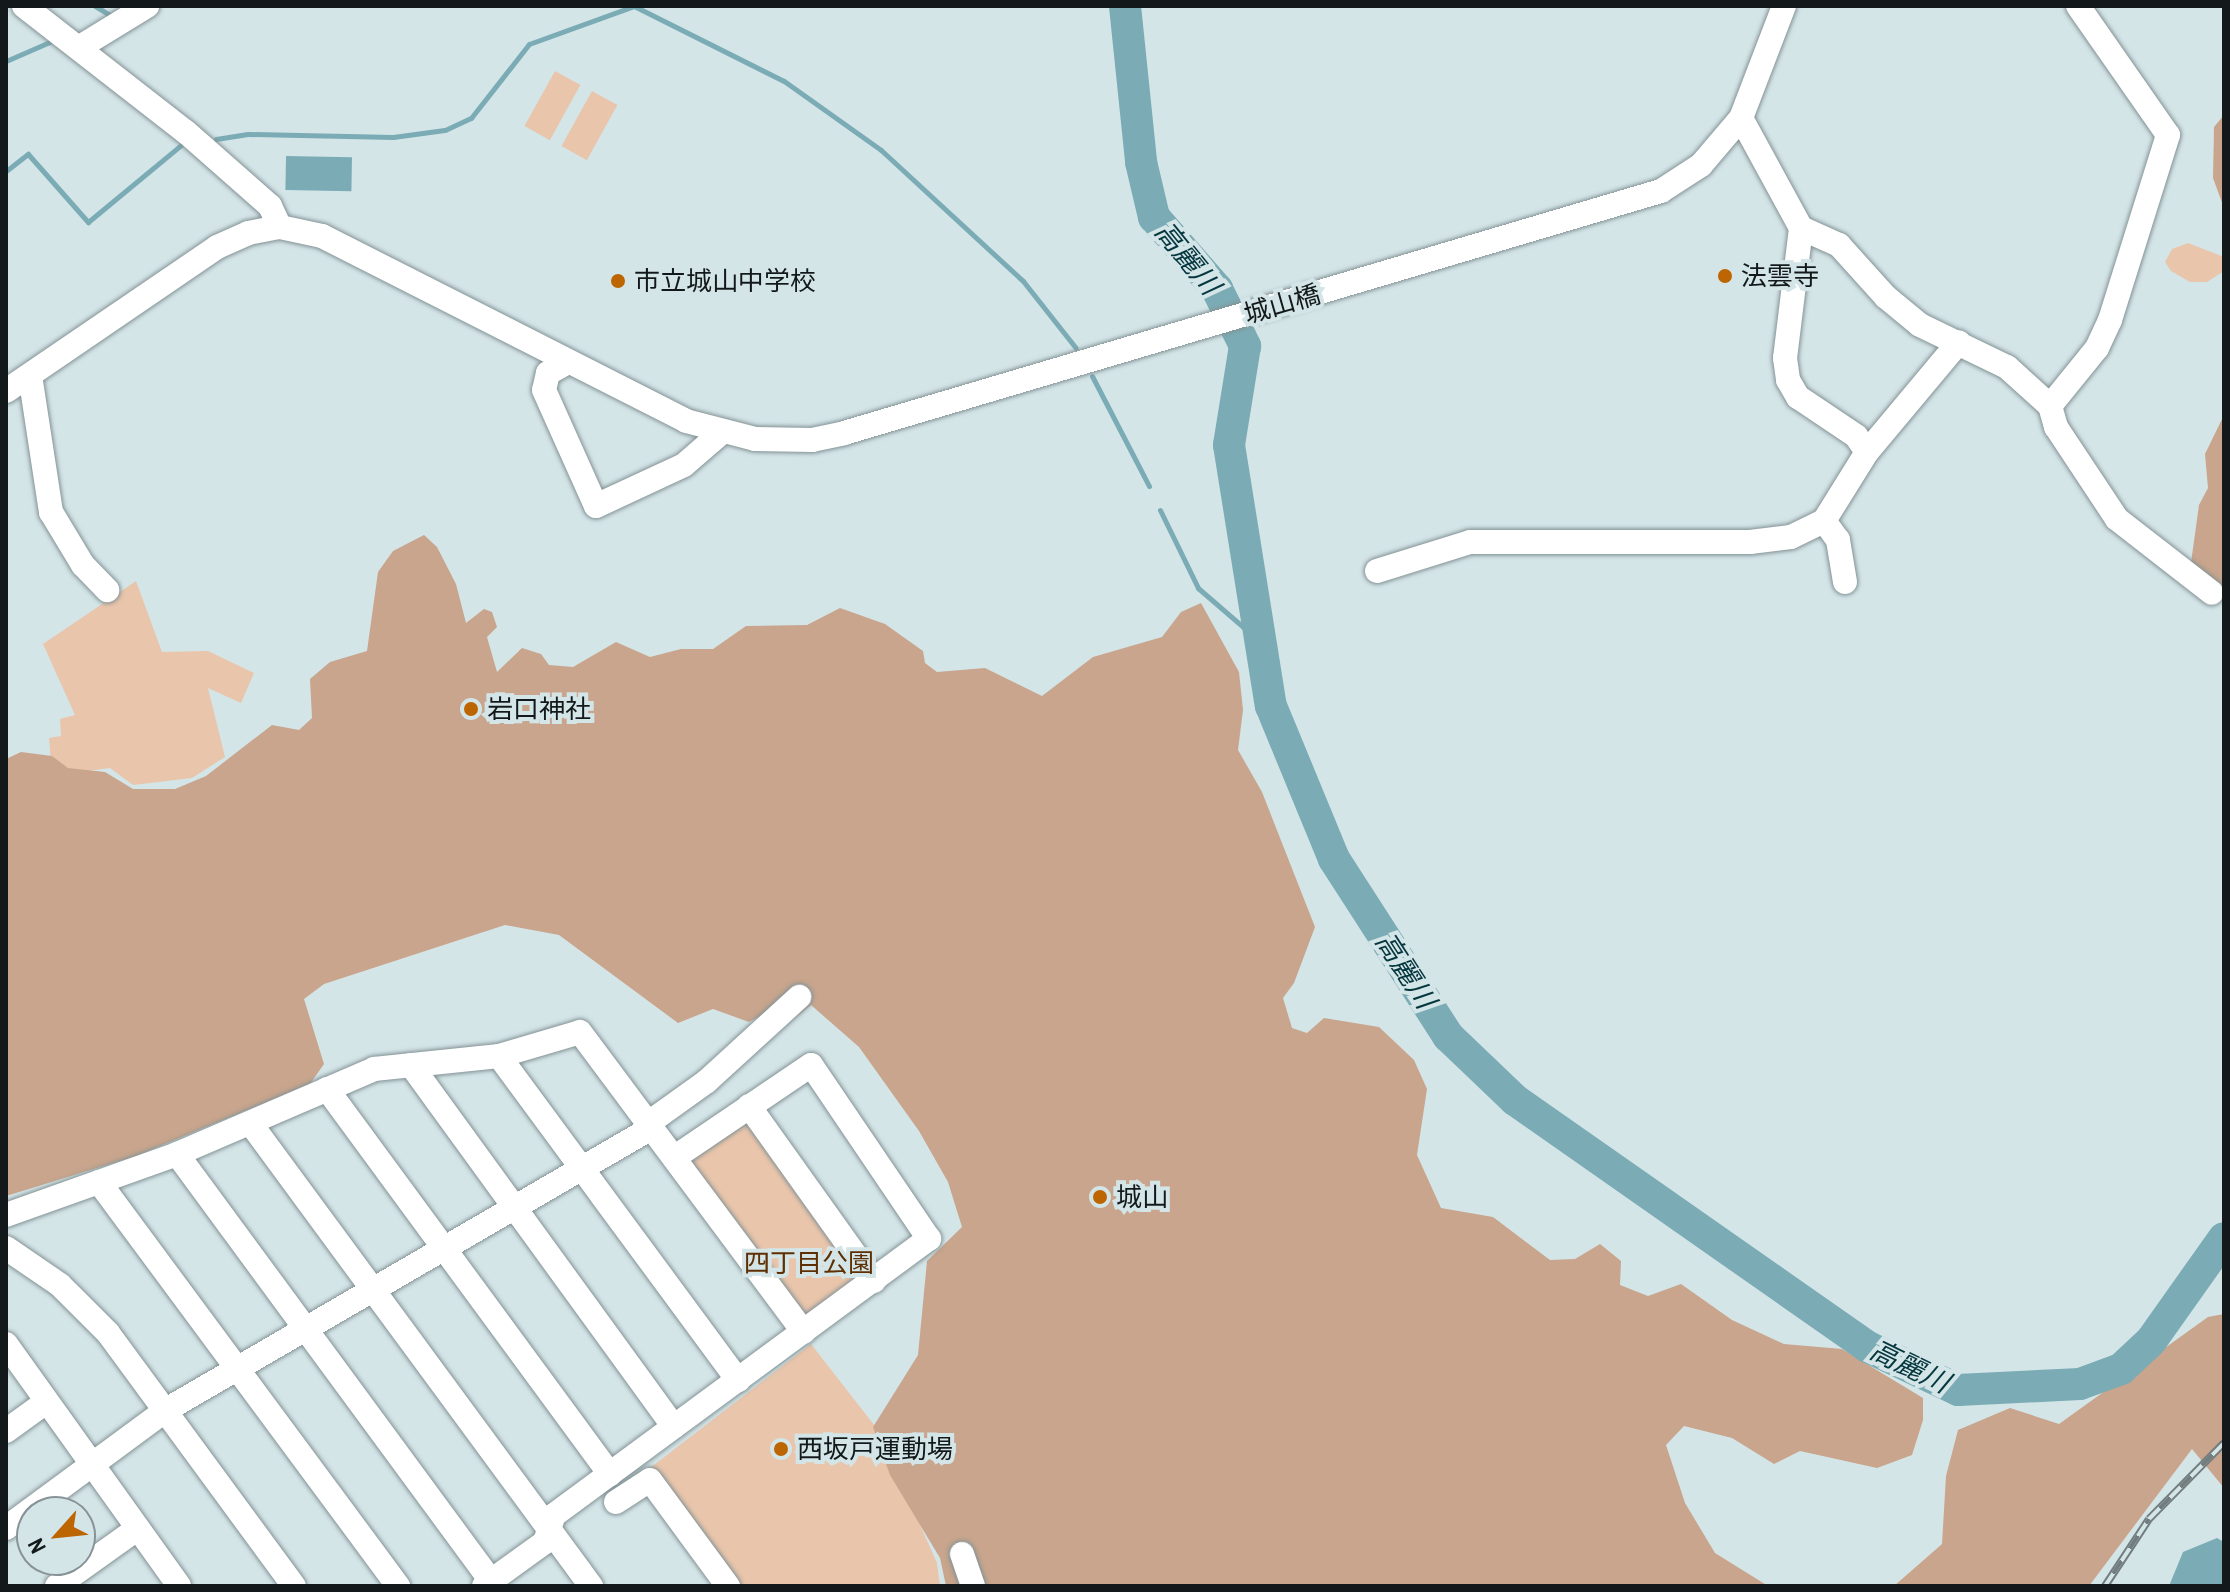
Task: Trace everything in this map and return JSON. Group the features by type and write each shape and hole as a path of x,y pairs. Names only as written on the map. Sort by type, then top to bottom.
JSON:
{"street":[{"path":"6,391 217,247 280,227 270,206 80,47 24,6"},
{"path":"80,47 147,6"},
{"name":"城山橋","path":"280,227 322,236 568,362 721,433 784,441 823,438 1661,191 1701,165 1741,118 1784,6"},
{"path":"2050,406 2097,348 2110,320 2168,135 2078,6"},
{"path":"1741,118 1801,228 1785,358 1788,380 1798,397 1856,436 1867,452"},
{"path":"1801,228 1839,245 1886,297 1920,325 2007,367 2050,406 2056,427 2117,519 2212,593"},
{"path":"1377,571 1470,542 1750,542 1791,537 1824,521 1867,452 1959,342"},
{"path":"568,362 548,373 544,390 596,506 684,465 721,433"},
{"path":"30,375 51,512 83,565 107,590"},
{"path":"1824,521 1838,540 1845,582"},
{"path":"6,1528 166,1410 514,1208 652,1124 707,1081 799,997"},
{"path":"6,1215 177,1154 374,1069 499,1056 580,1032 652,1124 804,1332"},
{"path":"499,1056 738,1380"},
{"path":"411,1065 674,1427"},
{"path":"559,1529 554,1515 929,1239 811,1065 675,1157"},
{"path":"327,1089 610,1474"},
{"path":"749,1106 874,1281"},
{"path":"251,1124 372,1291 559,1529 591,1586"},
{"path":"177,1154 488,1583 559,1529"},
{"path":"99,1182 398,1586"},
{"path":"6,1248 88,1312 166,1410 294,1586"},
{"path":"6,1344 179,1586"},
{"path":"6,1431 46,1402"},
{"path":"616,1502 650,1480 728,1586"},
{"path":"57,1586 137,1529"},
{"path":"962,1554 973,1586"}],"green space":[{"path":"555,71 580,85 550,140 524,126"},
{"path":"592,91 617,105 587,160 561,146"},
{"path":"2188,243 2224,257 2224,271 2207,282 2190,282 2171,271 2165,262 2172,249"},
{"path":"136,581 162,652 208,651 254,673 241,703 208,688 225,757 192,778 133,785 110,768 80,772 51,762 49,738 61,736 60,719 75,715 43,644"},
{"name":"四丁目公園","path":"748,1121 860,1280 810,1316 804,1315 692,1163 693,1157"},
{"name":"西坂戸運動場","path":"811,1344 878,1430 937,1563 940,1586 735,1586 650,1468"}],"shaded area":[{"path":"2224,115 2224,208 2213,178 2214,127"},
{"path":"2224,415 2224,587 2215,588 2190,570 2199,505 2208,488 2205,454"},
{"path":"424,535 437,547 456,584 466,623 484,609 492,612 497,627 487,637 497,672 522,648 541,654 549,665 573,667 616,642 650,657 681,649 713,649 746,626 807,625 840,608 885,624 923,651 925,663 937,672 985,668 1042,696 1093,657 1162,637 1181,612 1201,603 1239,672 1243,710 1238,750 1262,792 1315,927 1294,983 1283,998 1292,1028 1307,1033 1324,1018 1379,1027 1414,1060 1427,1089 1417,1155 1441,1208 1493,1217 1550,1260 1575,1259 1600,1244 1621,1261 1620,1285 1648,1296 1681,1284 1732,1320 1784,1344 1842,1349 1923,1398 1923,1420 1912,1455 1877,1468 1800,1451 1774,1464 1732,1438 1684,1426 1666,1445 1685,1503 1715,1553 1768,1586 946,1586 940,1558 890,1475 873,1427 918,1355 927,1261 962,1227 948,1182 919,1131 859,1047 811,1005 787,1024 768,1012 749,1022 713,1009 678,1023 559,935 505,925 324,984 304,999 324,1064 310,1084 136,1156 6,1196 6,759 21,752 52,756 68,768 105,772 133,789 175,789 206,776 272,725 299,730 312,718 310,679 330,662 367,651 378,572 393,551"},
{"path":"2224,1314 2224,1488 2192,1449 2089,1586 1894,1586 1942,1544 1946,1476 1958,1430 2010,1408 2059,1424 2208,1317"}],"water":[{"path":"286,156 352,157 351,191 285,190"},
{"path":"2217,1538 2224,1542 2224,1586 2169,1586 2183,1552"}],"waterway":[{"path":"95,6 115,18"},
{"path":"634,6 784,81 881,150 1023,281 1076,348"},
{"path":"216,139 248,134 393,137 445,130 471,118 529,44 634,6"},
{"name":"高麗川","path":"1125,6 1141,162 1154,217 1217,289 1245,346 1229,445 1271,706 1334,859 1448,1036 1515,1100 1868,1347 1958,1390 2080,1384 2121,1369 2151,1341 2224,1238"},
{"path":"6,61 52,41"},
{"path":"6,171 28,154 88,222 181,145"},
{"path":"1092,376 1149,486"},
{"path":"1160,510 1198,588 1264,645"}],"railway":[{"path":"2105,1586 2149,1519 2224,1443"}],"place":[{"name":"法雲寺","path":"1725,276"},
{"name":"市立城山中学校","path":"618,281"},
{"name":"岩口神社","path":"471,709"},
{"name":"城山","path":"1100,1197"},
{"name":"西坂戸運動場","path":"781,1449"}]}
